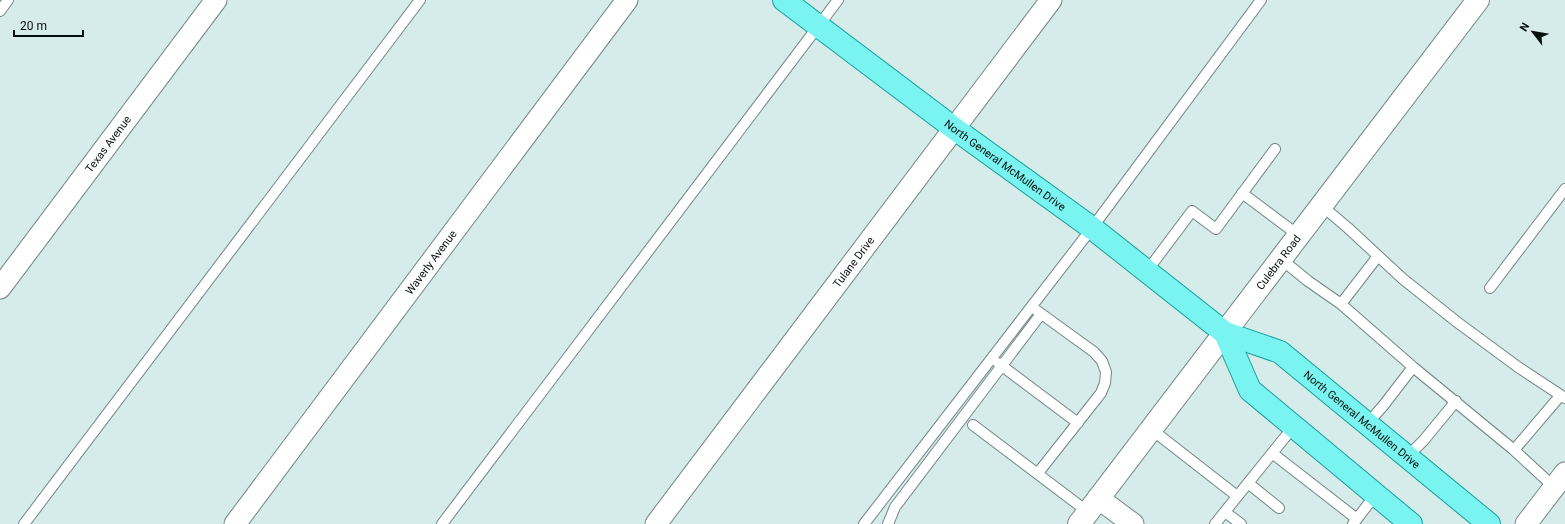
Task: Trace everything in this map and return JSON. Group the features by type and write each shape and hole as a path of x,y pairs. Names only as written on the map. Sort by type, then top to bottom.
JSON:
{"main road":[{"name":"North General McMullen Drive","path":"784,0 955,129 1092,228 1225,333 1280,352 1489,524"},
{"name":"Culebra Road","path":"1088,511 1478,0"},
{"name":"North General McMullen Drive","path":"1225,333 1250,390 1411,524"}],"street":[{"name":"Texas Avenue","path":"0,288 216,0"},
{"name":"Waverly Avenue","path":"235,524 627,0"},
{"name":"Tulane Drive","path":"656,524 1051,0"},
{"path":"1526,524 1560,480"},
{"path":"1088,511 1133,524"}],"lane":[{"path":"0,11 8,0"},
{"path":"24,524 420,0"},
{"path":"442,524 838,0"},
{"path":"864,524 1092,228 1261,0"},
{"path":"1147,271 1192,211 1216,229 1275,149"},
{"path":"1490,288 1565,189"},
{"path":"1242,194 1298,235"},
{"path":"1321,205 1403,279 1457,322 1562,397 1514,450"},
{"path":"1341,304 1378,256"},
{"path":"1281,259 1308,281 1341,304 1413,367 1514,450 1560,480"},
{"path":"1031,307 1094,352 1102,361 1106,372 1106,383 1101,393 1038,474"},
{"path":"888,524 895,507 1041,314"},
{"path":"992,358 1078,423"},
{"path":"1367,424 1413,367"},
{"path":"1408,457 1456,402"},
{"path":"973,424 1088,511"},
{"path":"1215,524 1294,426"},
{"path":"1151,429 1237,496"},
{"path":"1272,453 1355,522 1376,494"},
{"path":"1248,483 1279,508"},
{"path":"1225,512 1241,524"}]}
